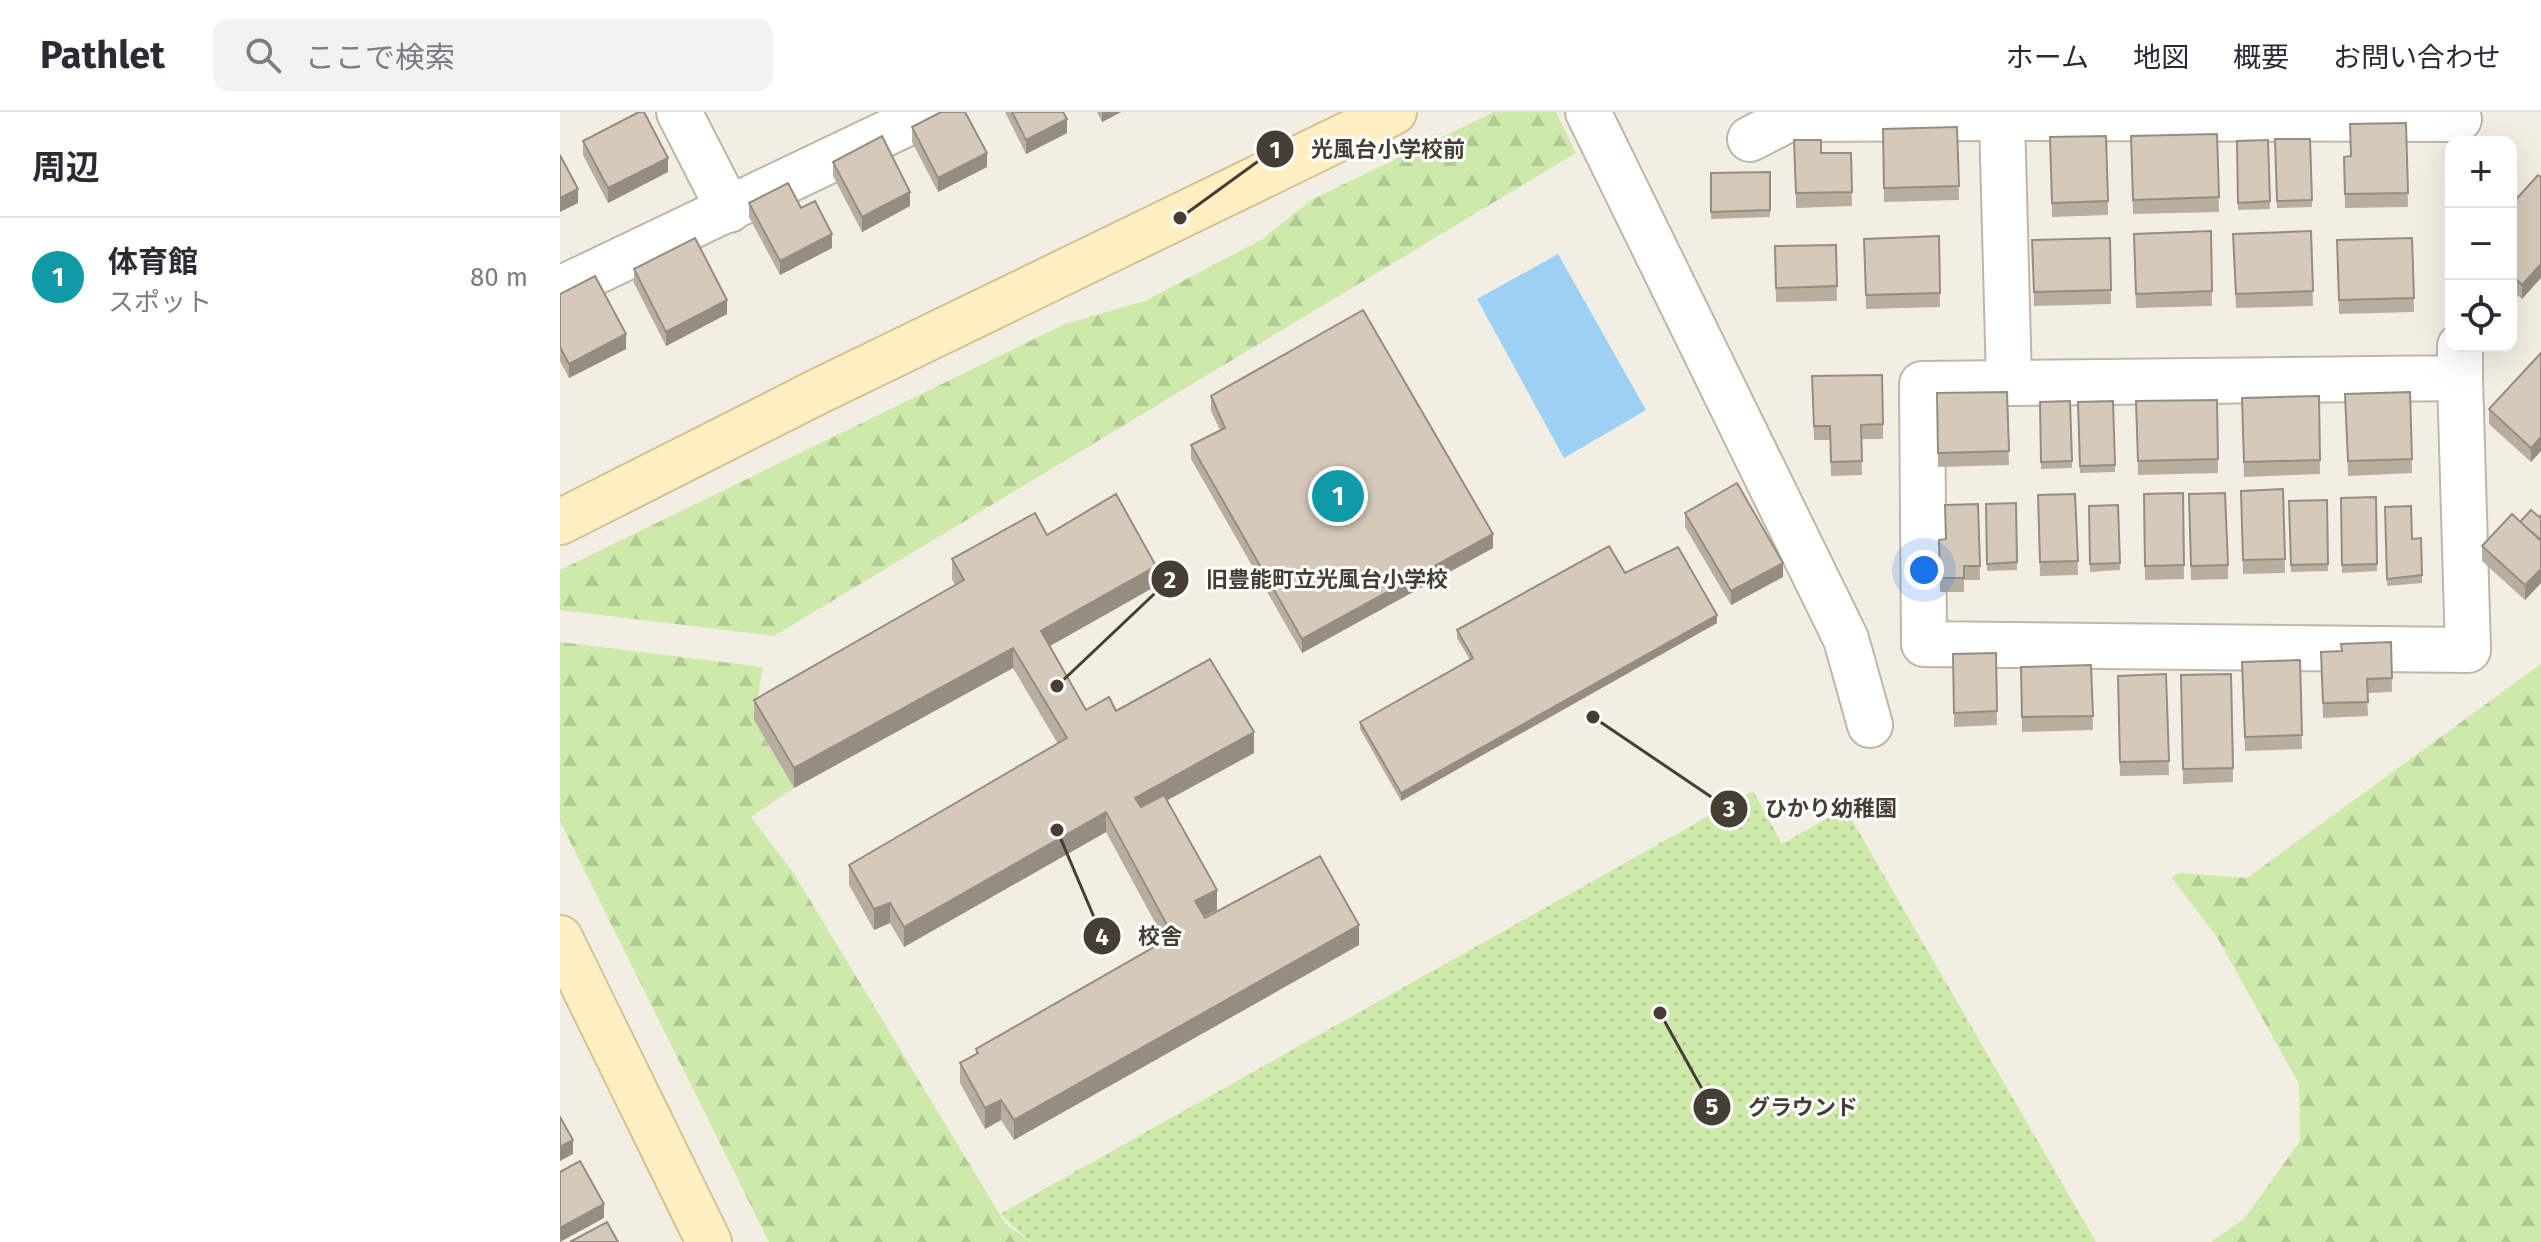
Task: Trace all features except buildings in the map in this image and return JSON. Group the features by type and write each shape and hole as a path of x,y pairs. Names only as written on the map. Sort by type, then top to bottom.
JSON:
{"street":[{"path":"679,112 729,210"},
{"path":"560,289 931,112"},
{"path":"560,522 817,392 1394,112"},
{"path":"1588,112 1846,639 1870,725"},
{"path":"2002,115 2009,381"},
{"path":"1750,139 1789,119 2002,115 2459,124"},
{"path":"2460,362 2468,650 1924,644 1922,384 2460,362"},
{"path":"560,938 709,1242"}],"green space":[{"path":"1494,112 1556,112 1576,153 774,636 560,610 560,570 1065,324 1145,301 1261,240 1311,200"},
{"path":"560,642 763,667 754,720 794,788 751,817 793,872 1005,1223 1030,1242 769,1242 560,821"},
{"path":"2541,664 2541,1242 2211,1242 2245,1218 2300,1141 2299,1084 2217,937 2171,877 2179,873 2247,878"},
{"path":"1753,791 1782,844 1845,808 2096,1242 1030,1242 1000,1214"}],"water":[{"path":"1558,254 1646,410 1564,458 1477,299"}],"place":[{"name":"光風台小学校前","path":"1180,218"},
{"name":"体育館","path":"1338,496"},
{"name":"旧豊能町立光風台小学校","path":"1057,686"},
{"name":"ひかり幼稚園","path":"1593,717"},
{"name":"校舎","path":"1057,830"},
{"name":"グラウンド","path":"1660,1013"}]}
